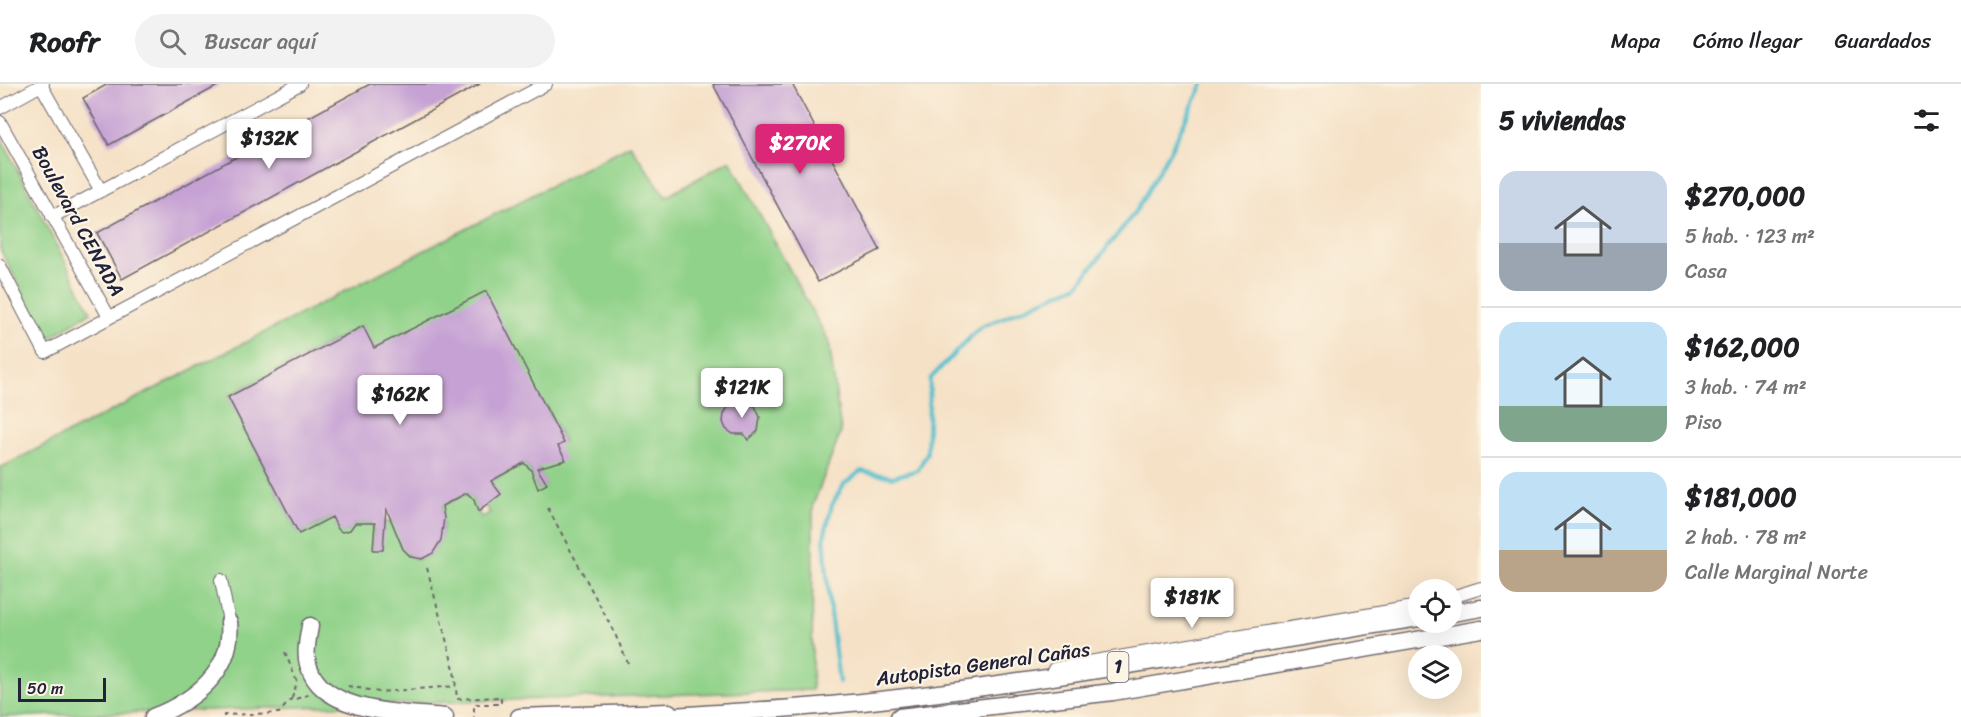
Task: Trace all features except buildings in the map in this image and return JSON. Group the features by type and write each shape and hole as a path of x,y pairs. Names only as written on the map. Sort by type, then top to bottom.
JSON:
{"highway":[{"path":"1462,611 1481,608"},
{"name":"Autopista General Cañas","path":"658,717 817,707 973,687 1096,670 1408,620"},
{"path":"153,717 190,700 208,682 227,651 230,637 229,622"},
{"path":"310,626 306,656 309,669 321,685 340,700 381,710 445,717"},
{"name":"Autopista General Cañas","path":"899,717 1113,692 1481,630"},
{"path":"519,717 817,707"}],"street":[{"path":"0,108 42,84 101,191"},
{"path":"52,217 300,84"},
{"path":"109,317 546,84"},
{"name":"Boulevard CENADA","path":"0,122 109,317 45,352 0,266"},
{"path":"221,580 229,622"},
{"path":"1462,594 1481,588"},
{"path":"973,687 1089,662 1408,608"}],"path":[{"path":"548,508 628,663"},
{"path":"428,568 454,669 457,699 501,698 501,704 474,704 474,717"},
{"path":"285,652 297,682 292,698"}],"green space":[{"path":"0,136 91,312 47,340 0,249"},
{"path":"630,145 666,197 730,160 829,342 841,432 813,505 812,690 0,717 0,468","holes":["362,326 374,348 546,406 564,442 532,459 546,484 538,489 531,471 524,463 476,489 490,513 481,518 474,500 467,493 442,506 443,524 440,539 434,551 425,557 416,559 408,553 400,541 396,521 385,522 373,550 372,523 354,523 350,530 342,532 336,526 336,515 299,534 228,396"]}],"waterway":[{"path":"839,682 824,537 832,505 844,484 861,471 893,477 918,470 927,453 930,379 979,328 1078,285 1138,208 1171,149 1203,84"}]}
